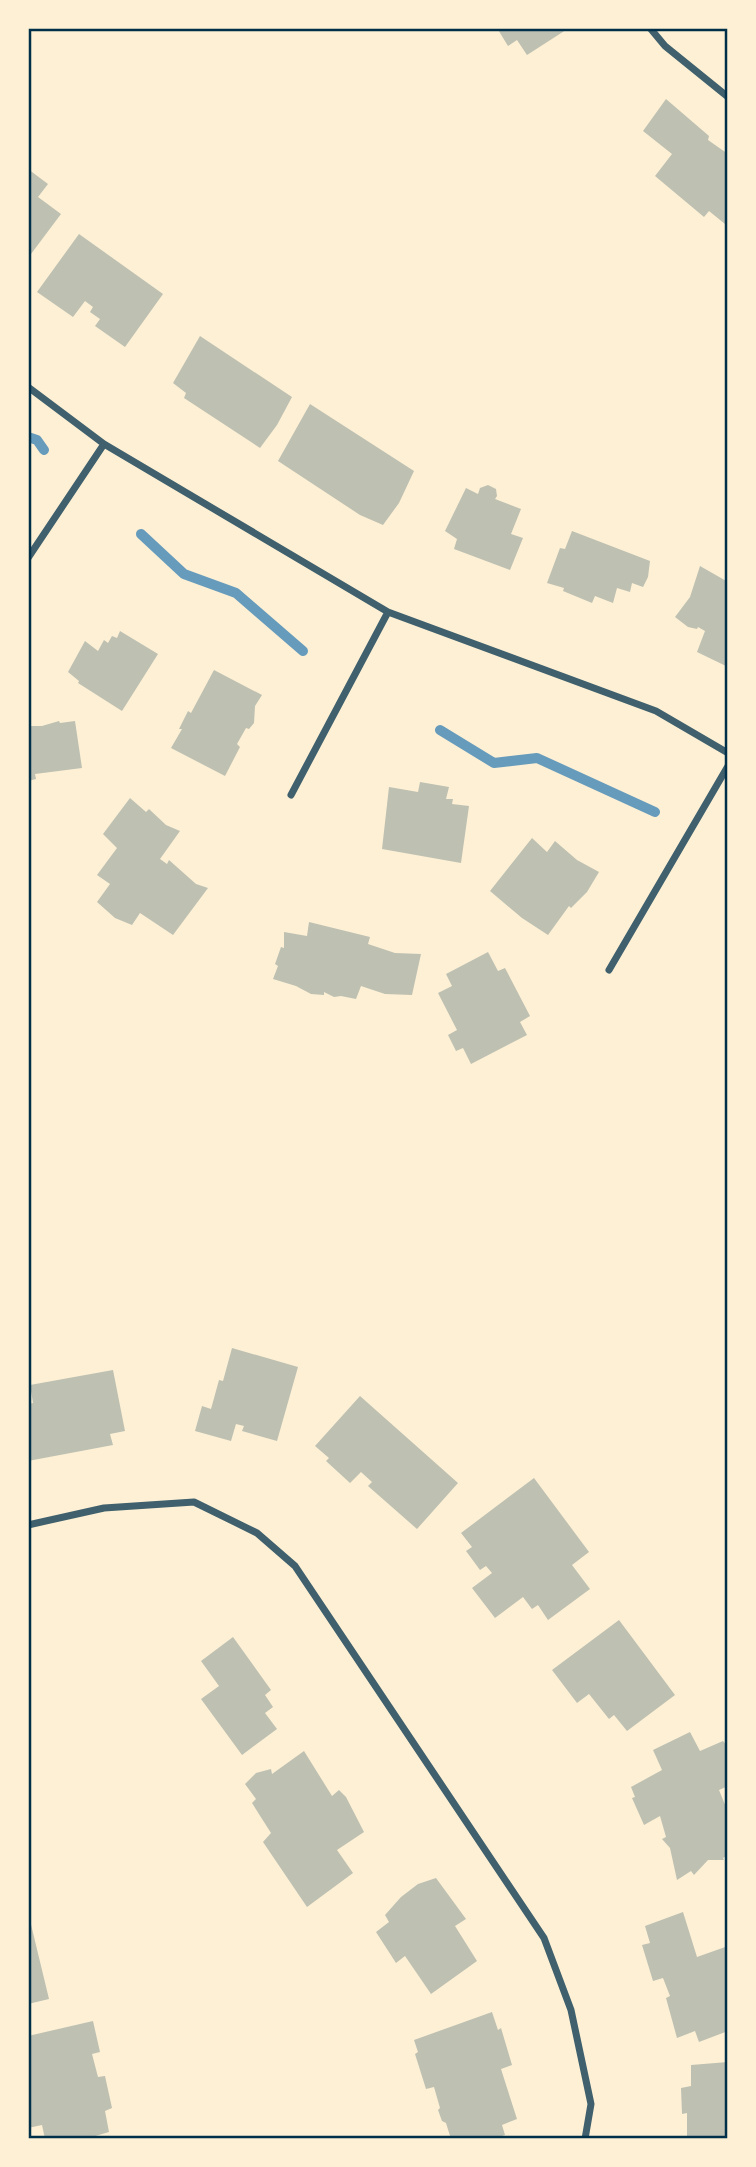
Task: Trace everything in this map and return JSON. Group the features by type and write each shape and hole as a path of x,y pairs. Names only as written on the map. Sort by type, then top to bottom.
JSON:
{"street":[{"path":"650,28 665,46 728,97"},
{"path":"28,387 104,444 388,612 656,711 728,753"},
{"path":"28,558 104,444"},
{"path":"291,795 388,612"},
{"path":"609,970 728,766"},
{"path":"28,1525 104,1508 194,1502 257,1533 295,1566 544,1938 571,2010 583,2063 591,2104 586,2139"}],"building":[{"path":"497,28 569,28 527,55 517,40 508,46"},
{"path":"666,99 709,136 708,140 728,154 728,219 725,224 709,211 704,217 655,176 672,154 643,131"},
{"path":"28,169 48,184 38,197 61,214 28,258"},
{"path":"79,234 163,294 125,347 95,326 100,319 90,312 93,307 85,301 73,317 37,292"},
{"path":"200,336 292,397 277,425 260,448 184,398 186,393 173,383"},
{"path":"310,404 414,471 399,503 383,525 360,515 278,461"},
{"path":"488,485 496,489 495,499 521,509 511,534 523,538 510,570 454,549 457,539 445,531 466,488 478,494 480,488"},
{"path":"572,531 650,561 648,577 643,587 632,583 630,592 617,588 613,603 595,596 592,603 563,591 564,588 547,583 560,548 565,549"},
{"path":"700,566 728,582 728,667 697,652 705,631 698,627 688,627 675,617 690,597"},
{"path":"120,631 158,654 122,711 78,683 68,672 85,641 98,651 104,640 108,643 112,636 117,638"},
{"path":"214,670 262,695 255,706 254,723 249,729 246,728 237,744 240,747 225,776 171,748 188,711 191,713"},
{"path":"59,721 75,721 82,768 35,774 36,779 28,781 28,726 42,726"},
{"path":"420,782 449,787 446,799 453,799 452,804 469,806 461,863 382,849 389,787 418,792"},
{"path":"130,798 146,812 149,809 166,825 180,831 160,859 167,864 169,860 196,884 208,888 173,935 140,913 132,925 115,918 97,902 110,884 97,875 117,848 103,834"},
{"path":"532,838 547,852 555,841 577,860 599,872 587,892 571,908 569,906 548,935 522,918 490,891"},
{"path":"309,922 370,937 368,944 395,953 421,954 412,995 385,994 361,986 356,999 334,997 324,992 324,995 311,994 273,979 281,947 284,948 284,932 307,936"},
{"path":"488,952 498,971 505,968 530,1016 520,1022 527,1035 471,1064 463,1048 456,1051 448,1035 457,1030 438,993 452,986 446,974"},
{"path":"232,1348 298,1367 277,1441 242,1431 244,1426 236,1424 231,1441 195,1431 202,1406 211,1409 219,1380 223,1381"},
{"path":"113,1370 125,1431 110,1434 113,1445 28,1461 28,1404 33,1403 30,1385"},
{"path":"360,1396 458,1483 417,1529 368,1486 372,1482 361,1472 350,1483 326,1461 329,1458 315,1446"},
{"path":"534,1478 589,1552 572,1565 590,1589 548,1620 538,1605 532,1609 523,1597 495,1618 472,1588 492,1573 486,1566 480,1570 466,1551 472,1547 461,1533"},
{"path":"619,1620 675,1695 627,1731 614,1715 609,1719 589,1694 577,1703 552,1670"},
{"path":"233,1637 271,1690 265,1695 273,1707 265,1713 277,1729 242,1755 201,1699 219,1686 201,1661"},
{"path":"690,1732 700,1751 723,1741 728,1747 728,1786 719,1790 728,1812 728,1855 724,1860 708,1860 694,1875 691,1871 677,1880 670,1848 662,1839 666,1837 660,1816 644,1825 632,1798 635,1797 631,1787 662,1770 653,1750"},
{"path":"304,1751 332,1796 339,1790 346,1797 364,1832 337,1850 353,1873 307,1907 263,1842 271,1833 252,1803 256,1799 245,1784 256,1773 271,1769 272,1774"},
{"path":"436,1878 466,1919 455,1926 477,1961 431,1994 405,1956 396,1963 376,1932 389,1922 385,1915 401,1897 418,1884"},
{"path":"28,1912 49,1999 28,2004"},
{"path":"683,1912 697,1957 728,1946 728,2031 699,2042 695,2031 677,2038 666,1998 670,1996 663,1978 653,1981 642,1945 650,1943 645,1926"},
{"path":"492,2012 498,2030 501,2028 512,2065 501,2069 517,2119 502,2125 505,2135 492,2139 451,2139 438,2110 440,2108 434,2087 426,2089 415,2054 418,2052 414,2040"},
{"path":"93,2021 100,2052 92,2054 98,2077 105,2076 112,2108 105,2111 109,2132 92,2139 45,2139 42,2125 28,2128 28,2036"},
{"path":"728,2062 728,2139 681,2139 687,2137 687,2113 682,2114 681,2088 691,2086 691,2065"}],"waterway":[{"path":"28,437 37,440 44,450"},
{"path":"141,534 184,574 236,593 303,651"},
{"path":"440,730 494,763 537,758 655,812"}]}
